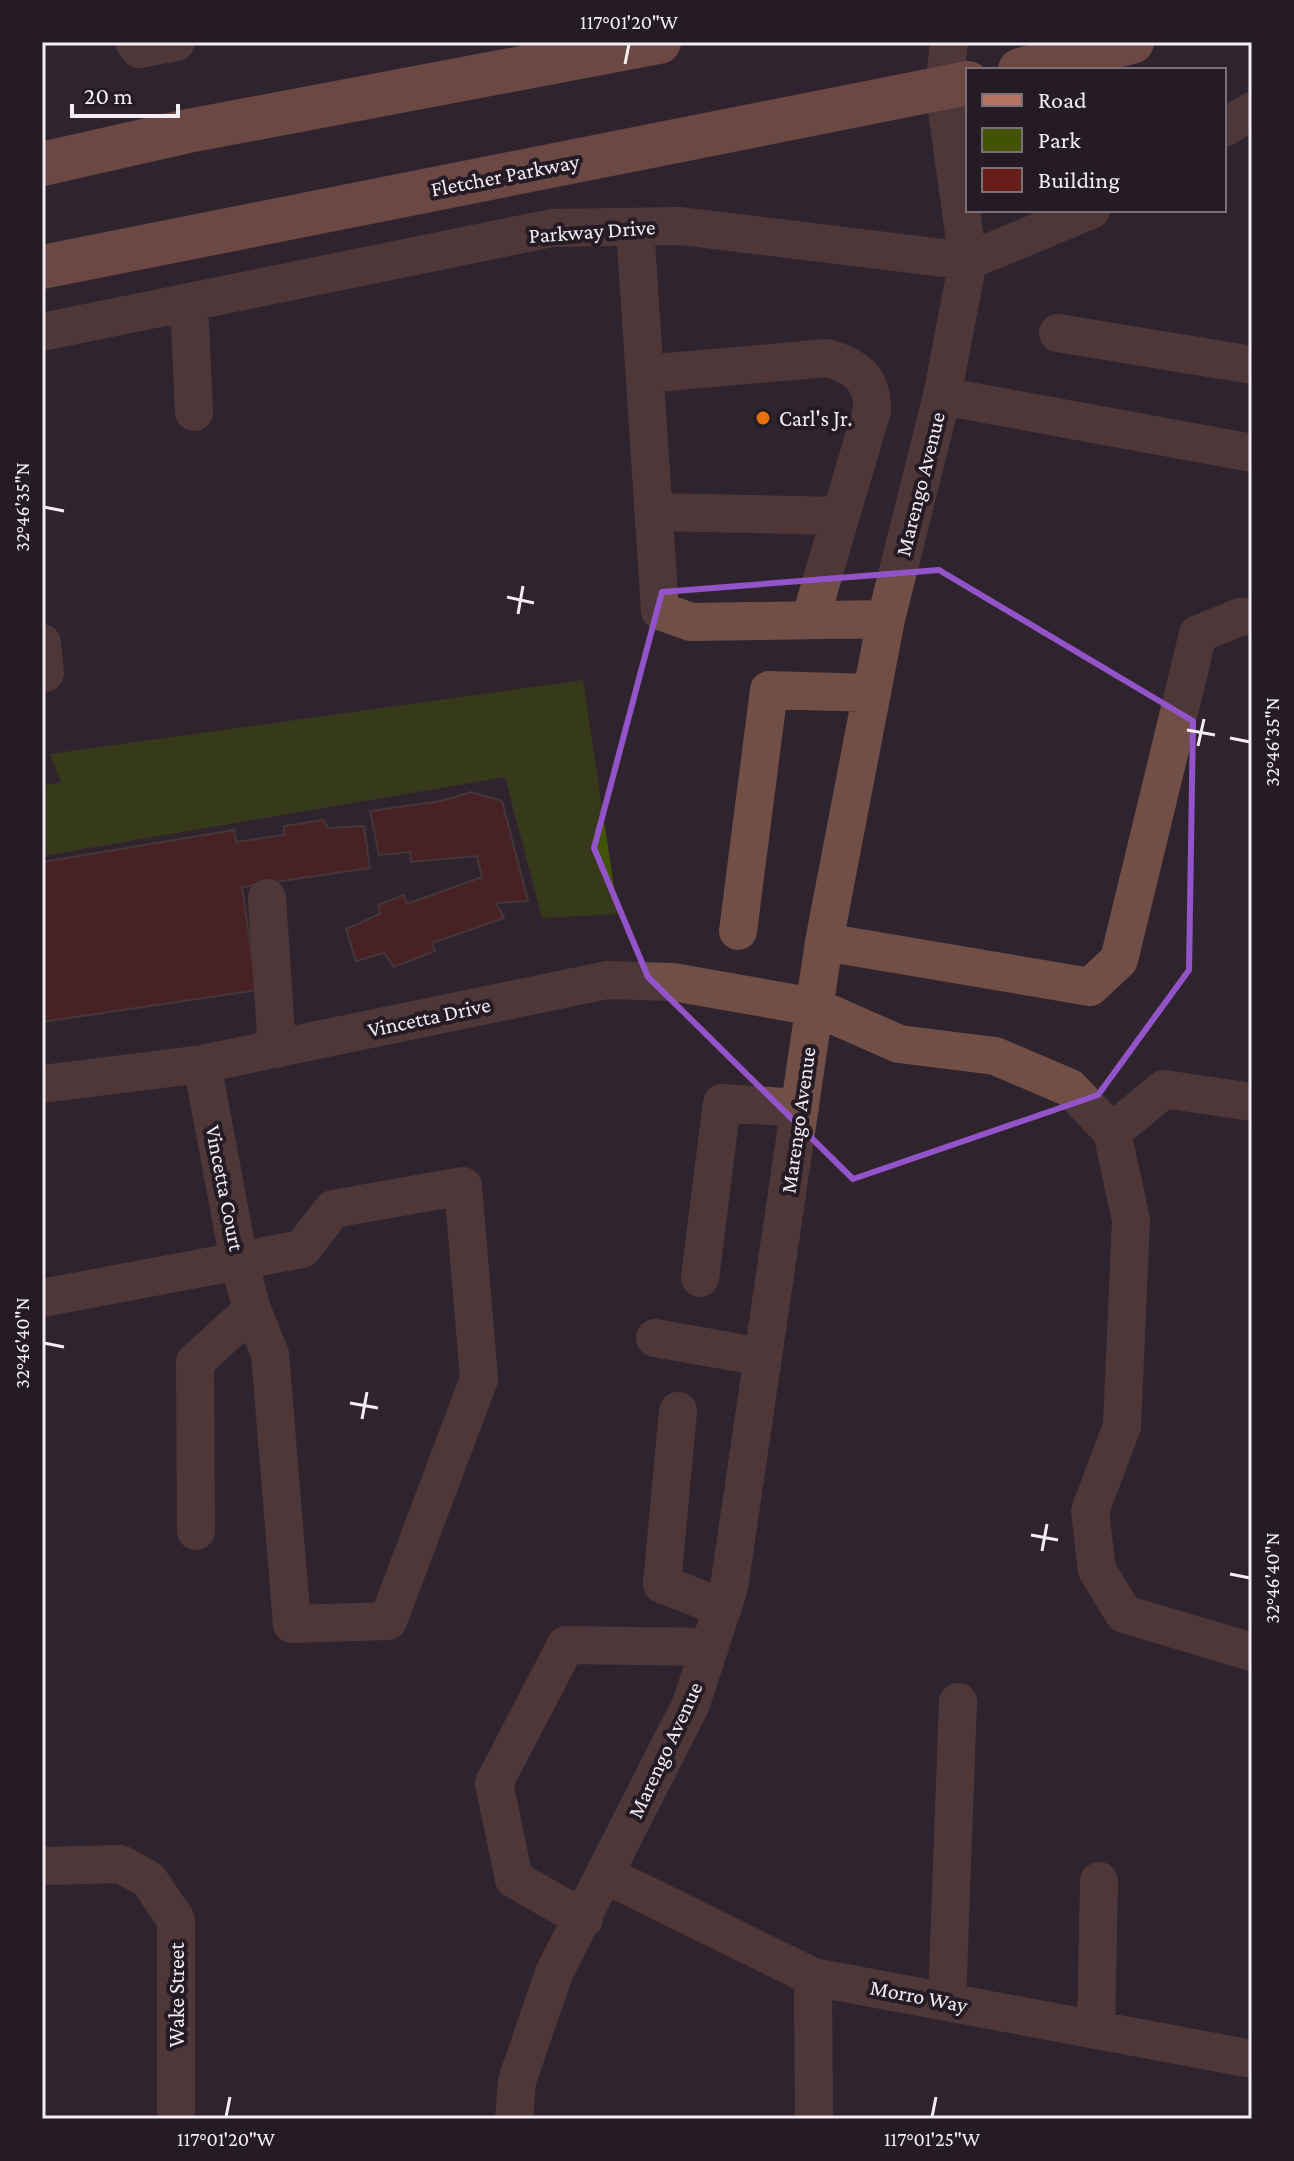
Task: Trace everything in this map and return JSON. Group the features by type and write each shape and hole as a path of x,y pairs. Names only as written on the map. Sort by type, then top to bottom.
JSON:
{"main road":[{"path":"43,158 659,42"},
{"path":"1028,68 1132,42"},
{"name":"Fletcher Parkway","path":"42,267 956,86"}],"street":[{"path":"134,42 139,49 176,42"},
{"name":"Marengo Avenue","path":"922,42 956,86"},
{"name":"Marengo Avenue","path":"514,2119 517,2081 554,1973 572,1932 584,1919 691,1704 729,1587 824,942 886,619 942,396 968,261 956,86 949,42"},
{"path":"1226,127 1252,111"},
{"name":"Parkway Drive","path":"42,332 552,228 680,226 968,261 1086,212"},
{"path":"635,227 660,611 691,622 886,619"},
{"path":"189,302 194,412"},
{"path":"1058,333 1252,365"},
{"path":"645,374 827,358 849,364 865,378 872,392 872,410 810,620"},
{"path":"942,396 1252,453"},
{"path":"654,512 840,516"},
{"path":"824,942 1090,987 1119,960 1198,634 1240,617 1252,617"},
{"path":"738,931 769,690 872,693"},
{"path":"267,898 277,1049"},
{"name":"Vincetta Drive","path":"42,1084 202,1064 607,980 673,982 815,1007 899,1044 995,1056 1070,1088 1112,1132"},
{"name":"Vincetta Court","path":"202,1064 239,1261 252,1310 270,1354 292,1624 388,1621 479,1379 463,1186 333,1209 302,1249 239,1261"},
{"path":"1252,1102 1164,1089 1112,1132 1131,1220 1122,1426 1090,1511 1097,1570 1124,1614 1252,1652"},
{"path":"700,1278 722,1103 800,1108"},
{"path":"42,1298 239,1261"},
{"path":"196,1531 195,1362 252,1310"},
{"path":"655,1338 763,1357"},
{"path":"678,1411 662,1584 723,1608"},
{"path":"584,1919 514,1879 494,1783 566,1645 710,1647"},
{"path":"947,2001 958,1702"},
{"name":"Wake Street","path":"42,1866 121,1864 149,1880 176,1920 176,2119"},
{"name":"Morro Way","path":"606,1875 813,1977 1252,2059"},
{"path":"1096,2030 1099,1881"},
{"path":"813,1977 814,2119"}],"highlighted area":[{"path":"939,570 1193,721 1189,970 1098,1095 853,1179 648,977 594,848 662,592"}],"green space":[{"path":"583,680 618,914 542,918 505,777 42,856 42,786 61,782 50,754"}],"building":[{"path":"471,792 502,801 528,901 496,903 504,918 432,943 435,951 394,967 384,953 356,961 346,929 380,914 378,905 404,895 407,904 482,877 477,856 411,862 410,852 379,855 370,811 441,801"},
{"path":"323,820 328,828 364,826 370,868 242,887 257,990 42,1022 42,862 234,830 236,842 284,835 284,826"}],"place":[{"name":"Carl's Jr.","path":"763,418"}]}
